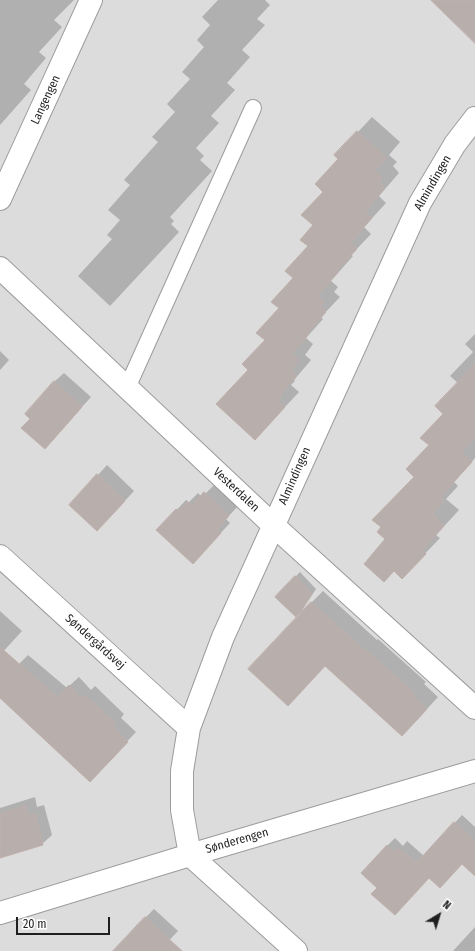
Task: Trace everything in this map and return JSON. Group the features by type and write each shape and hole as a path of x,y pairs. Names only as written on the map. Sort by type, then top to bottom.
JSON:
{"street":[{"name":"Langengen","path":"0,200 91,0"},
{"name":"Almindingen","path":"190,854 182,810 182,771 189,728 223,637 420,203 455,144 475,118"},
{"name":"Vesterdalen","path":"0,268 273,525 475,708"},
{"name":"Søndergårdsvej","path":"0,556 189,728"},
{"name":"Sønderengen","path":"0,914 190,854 475,771"},
{"path":"190,854 296,951"}],"lane":[{"path":"127,388 253,108"}],"shaded area":[{"path":"0,0 475,0 475,951 0,951"}],"building":[{"path":"431,0 475,0 475,43"},
{"path":"357,131 386,158 374,170 382,178 378,182 385,188 365,212 372,218 350,243 357,249 337,270 339,271 317,296 324,302 320,307 326,312 307,333 309,334 292,353 298,360 291,371 297,376 277,400 285,407 255,440 216,404 248,370 242,364 265,340 256,333 279,308 271,302 293,278 285,271 308,246 300,240 313,225 301,215 323,192 315,184 338,159 334,155"},
{"path":"475,364 475,437 461,452 472,462 440,497 444,501 432,514 444,526 422,550 426,554 402,579 394,571 384,582 364,564 385,539 377,532 381,527 372,520 414,477 406,469 429,445 420,438 443,414 435,406"},
{"path":"54,381 82,407 45,449 21,428 30,419 25,414"},
{"path":"97,474 125,501 97,531 69,505"},
{"path":"204,492 229,516 217,529 221,533 193,564 156,530 176,509 179,511 188,502 192,506"},
{"path":"295,576 312,594 296,617 275,597"},
{"path":"311,602 415,694 413,696 427,709 402,736 325,666 288,706 248,669"},
{"path":"0,647 57,697 69,685 82,699 85,695 116,724 113,727 128,742 90,782 0,698"},
{"path":"25,806 28,816 35,814 43,845 0,858 0,814"},
{"path":"454,822 475,841 475,876 462,864 440,888 429,878 395,915 371,894 377,888 361,873 387,845 395,853 399,848 416,863"},
{"path":"145,917 182,951 113,951"}]}
